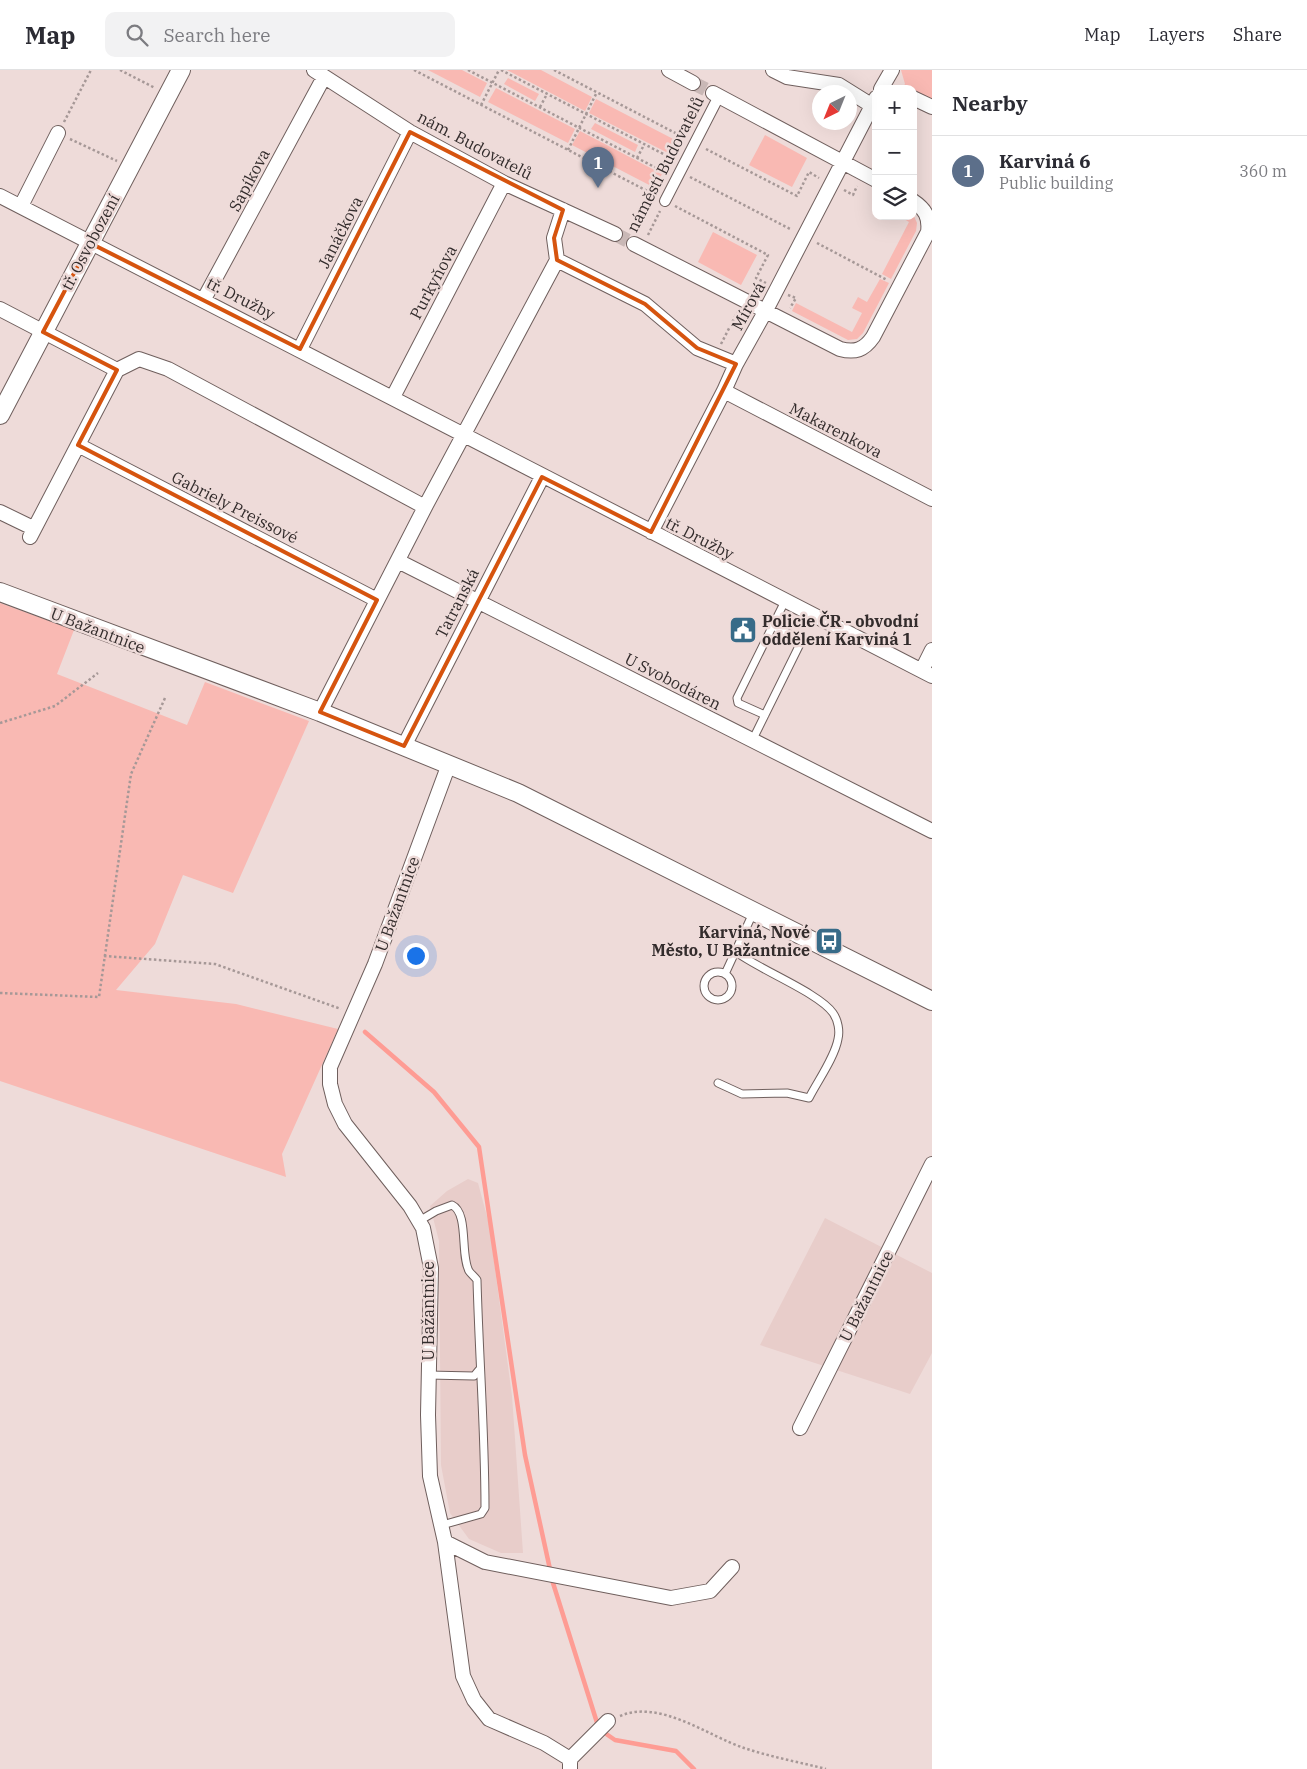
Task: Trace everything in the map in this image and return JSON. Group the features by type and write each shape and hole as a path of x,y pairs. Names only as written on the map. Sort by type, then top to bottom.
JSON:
{"street":[{"name":"tř. Osvobození","path":"0,415 180,70"},
{"path":"669,70 693,83"},
{"path":"773,70 787,77 839,85 872,100"},
{"path":"888,85 892,70"},
{"name":"nám. Budovatelů","path":"319,73 410,132 504,183 615,234"},
{"name":"Sapíkova","path":"204,299 319,73"},
{"path":"716,94 872,178"},
{"name":"náměstí Budovatelů","path":"665,200 695,143 716,94"},
{"path":"917,100 932,107"},
{"name":"Mírová","path":"651,532 736,364 805,237 872,105"},
{"name":"Janáčkova","path":"300,349 410,132"},
{"path":"21,206 58,133"},
{"name":"Purkyňova","path":"392,397 504,183"},
{"name":"tř. Družby","path":"0,196 204,299 542,476 927,673 932,650"},
{"path":"638,246 840,349 858,350 867,346 873,337 928,232 929,223 926,213 917,205"},
{"path":"320,712 425,507 557,260 554,238 563,210"},
{"path":"557,260 645,304 697,348 736,364"},
{"path":"0,309 117,370"},
{"path":"0,512 32,533 117,370 139,360 168,369 425,507"},
{"name":"Makarenkova","path":"724,391 932,499"},
{"name":"Gabriely Preissové","path":"78,445 377,600"},
{"name":"Tatranská","path":"404,746 542,476"},
{"name":"U Svobodáren","path":"398,561 932,831"},
{"name":"U Bažantnice","path":"0,592 320,712 518,793 932,1002"},
{"name":"U Bažantnice","path":"449,764 354,1014 330,1067 330,1084 335,1104 345,1124 410,1206 423,1228 431,1268 428,1374 430,1476 445,1542 463,1676 474,1700 489,1719 544,1743 570,1764"},
{"name":"U Bažantnice","path":"800,1428 932,1164"},
{"path":"445,1542 485,1562 671,1598 710,1591 732,1566"},
{"path":"570,1764 594,1734 608,1721"}],"lane":[{"path":"765,715 738,703 737,698 786,601"},
{"path":"752,741 801,642 800,639 772,626"},
{"path":"725,974 753,912"},
{"path":"718,1083 742,1094 787,1093 809,1098 838,1040 838,1026 834,1014 821,1001 751,964 736,952"},
{"path":"712,972 725,974 731,981 731,991 720,1000 710,998 704,992 705,978 712,972"},
{"path":"419,1222 436,1211 452,1205 456,1207 462,1219 469,1271 477,1280 480,1370 484,1404 485,1508 481,1514 442,1525"},
{"path":"428,1374 474,1376 480,1370"}],"path":[{"path":"91,70 58,133 130,168"},
{"path":"120,70 168,95"},
{"path":"414,70 768,254 756,278 796,298 788,312"},
{"path":"468,70 637,158 680,172 900,286"},
{"path":"481,105 500,70 644,144 680,172"},
{"path":"554,70 797,196 808,172 852,195 859,182"},
{"path":"568,150 597,92"},
{"path":"540,107 547,94"},
{"path":"637,158 644,144"},
{"name":"náměstí Budovatelů","path":"638,246 665,200"},
{"path":"715,355 738,312 730,307"},
{"path":"0,724 55,706 98,672"},
{"path":"0,993 99,997 131,774 165,698"},
{"path":"104,956 216,964 354,1014"},
{"path":"608,1721 626,1713 649,1712 678,1718 744,1748 826,1769"}],"highlighted area":[{"path":"410,132 563,210 554,238 557,260 645,304 697,348 736,364 651,532 542,477 404,746 320,712 377,600 78,445 117,370 43,332 90,243 300,349"}],"shaded area":[{"path":"428,70 462,70 487,83 480,97"},
{"path":"507,70 541,70 592,97 585,111"},
{"path":"901,70 932,70 932,103 917,95 917,85 905,84"},
{"path":"508,78 539,94 535,101 504,84"},
{"path":"496,88 575,129 568,143 488,102"},
{"path":"596,99 679,142 672,155 589,113"},
{"path":"595,123 638,145 635,152 591,129"},
{"path":"580,131 662,174 655,188 572,145"},
{"path":"765,135 807,158 792,187 749,165"},
{"path":"906,220 916,220 916,231 891,279 882,274 909,222"},
{"path":"713,232 757,255 741,285 698,262"},
{"path":"880,279 889,283 863,333 857,339 848,340 792,311 796,303 852,332 862,313 852,308 858,297 867,302"},
{"path":"0,603 74,630 57,674 187,725 205,682 309,721 233,893 183,875 155,944 116,990 236,1004 338,1029 282,1154 286,1177 0,1081"},
{"path":"468,1179 478,1183 489,1224 512,1396 523,1553 501,1553 469,1539 450,1513 441,1465 439,1241 430,1206 447,1191"},
{"path":"825,1218 932,1273 932,1353 910,1394 760,1345"}],"waterway":[{"path":"365,1032 434,1092 479,1147 525,1455 553,1583 599,1729 615,1740 676,1751 694,1769"}],"tunnel":[{"path":"693,83 713,93"},
{"path":"615,234 634,244"}],"place":[{"name":"Karviná 6","path":"598,188"},
{"name":"Policie ČR - obvodní oddělení Karviná 1","path":"743,630"},
{"name":"Karviná, Nové Město, U Bažantnice","path":"829,941"}]}
